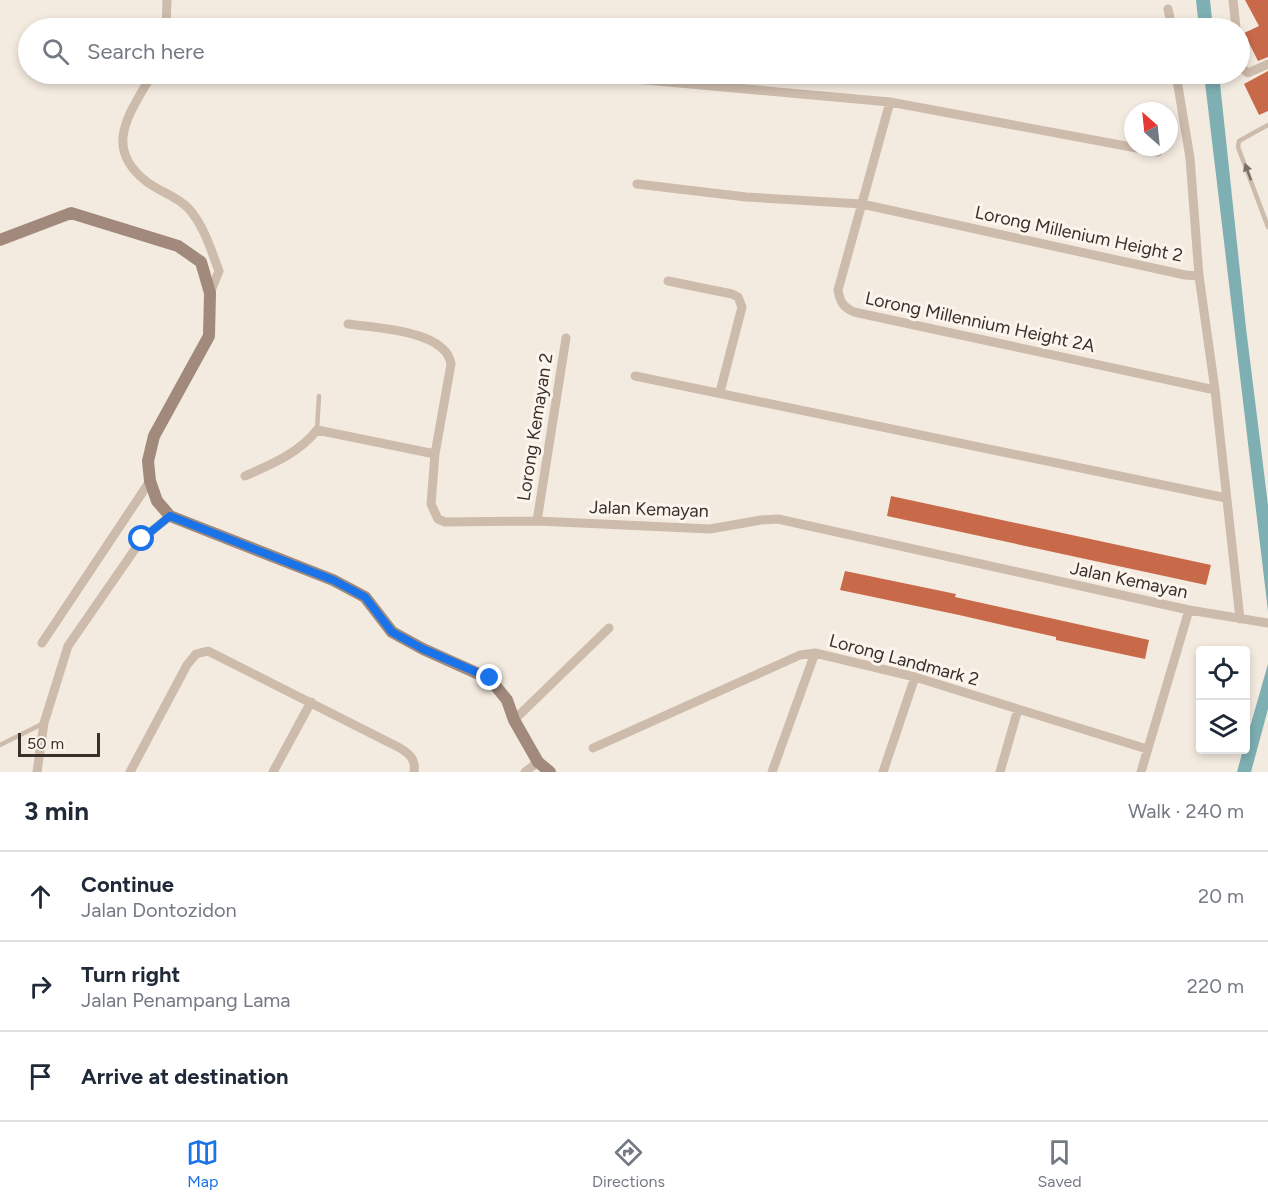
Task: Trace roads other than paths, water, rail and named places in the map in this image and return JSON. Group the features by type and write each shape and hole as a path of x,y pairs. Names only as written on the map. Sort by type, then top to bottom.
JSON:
{"main road":[{"path":"0,240 71,213 178,246 201,262 210,293 209,336 154,436 148,461 150,481 157,501 170,516 333,580 365,597 392,632 423,649 490,678 507,700 514,720 538,762 550,772"}],"street":[{"path":"166,18 167,0"},
{"path":"1233,0 1235,18"},
{"path":"1168,9 1170,18"},
{"path":"1250,72 1268,63"},
{"path":"147,84 123,128 124,154 128,163 147,182 167,192 189,209 206,236 219,271 210,293"},
{"path":"690,84 890,102 1124,146"},
{"path":"1178,84 1190,158 1199,276"},
{"path":"862,204 890,102"},
{"name":"Lorong Millenium Height 2","path":"637,184 746,197 862,204 1185,275 1199,276 1215,390 1240,619"},
{"name":"Lorong Millennium Height 2A","path":"862,204 838,290 839,298 847,309 1215,390"},
{"path":"668,281 732,294 741,302 742,307 720,392"},
{"name":"Jalan Kemayan","path":"348,324 415,334 441,345 449,356 451,364 435,454 431,504 438,519 445,522 537,520 710,530 778,519 1189,610 1268,623"},
{"name":"Lorong Kemayan 2","path":"537,520 566,338"},
{"path":"635,376 1226,498"},
{"path":"245,476 289,454 307,442 316,430 435,454"},
{"path":"42,643 150,481"},
{"path":"37,772 44,723 68,646 142,539 170,516"},
{"path":"1141,772 1189,610"},
{"path":"514,720 609,628"},
{"path":"130,772 187,665 196,654 208,651 409,753 415,765 414,772"},
{"path":"772,772 815,653"},
{"name":"Lorong Landmark 2","path":"593,748 800,655 815,653 915,677 1147,749"},
{"path":"883,772 915,677"},
{"path":"273,772 311,702"},
{"path":"999,772 1018,710"},
{"path":"525,772 538,762"}],"lane":[{"path":"1268,125 1239,141 1238,147 1268,227"},
{"path":"316,430 320,396"},
{"path":"0,745 44,723"}],"water":[{"path":"1196,0 1210,0 1212,18 1198,18"},
{"path":"1205,84 1220,84 1246,328 1268,505 1268,611"},
{"path":"1268,664 1268,709 1251,772 1237,772 1242,754 1250,754 1250,727"}]}
